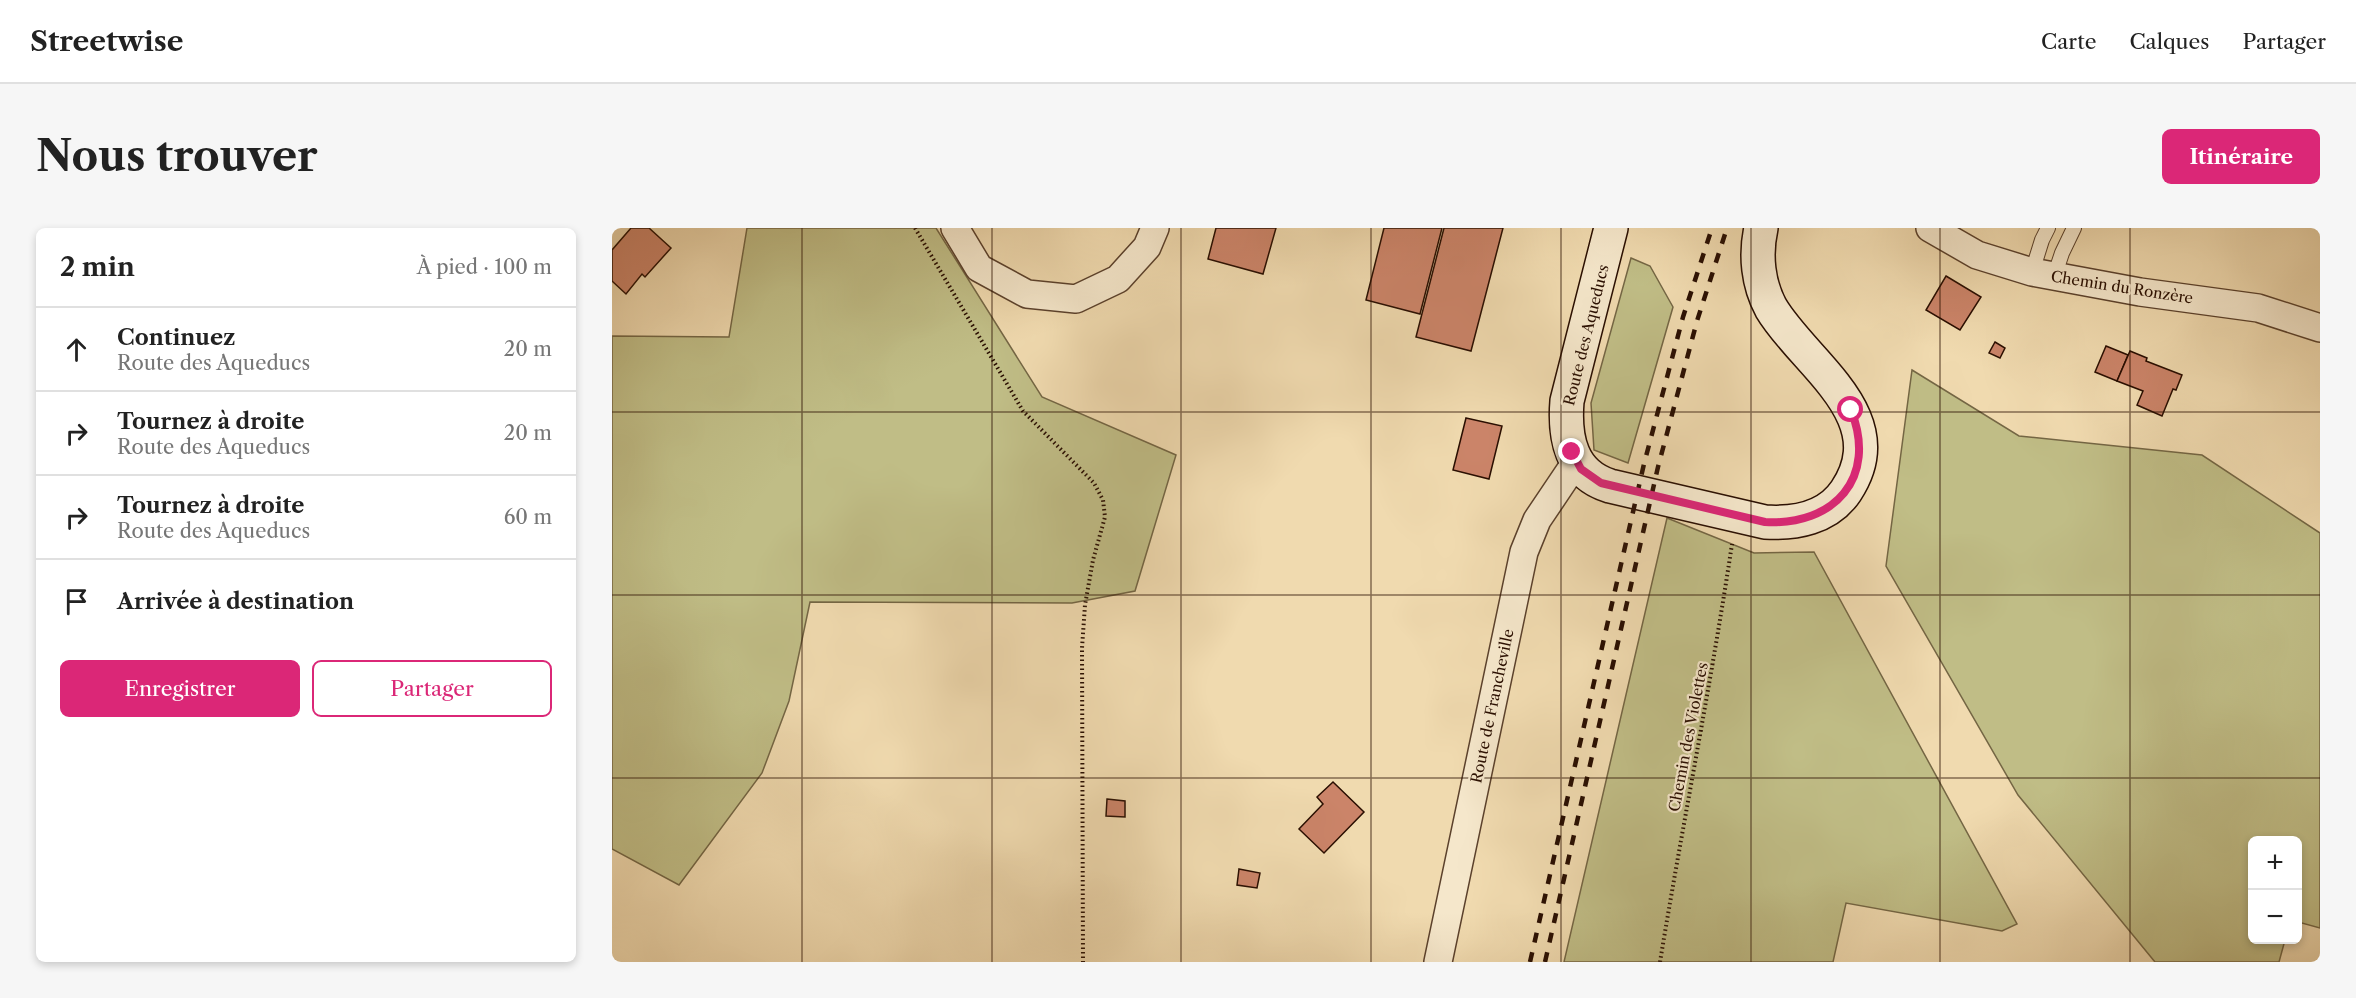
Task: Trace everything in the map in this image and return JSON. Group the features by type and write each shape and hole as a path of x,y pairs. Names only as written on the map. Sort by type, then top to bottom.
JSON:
{"main road":[{"name":"Route des Aqueducs","path":"1576,462 1568,441 1567,401 1611,228"},
{"path":"1576,462 1587,474 1601,483 1737,516 1779,523 1804,520 1817,515 1845,492 1859,459 1859,434 1846,400 1791,336 1771,307 1758,266 1761,228"}],"street":[{"path":"955,228 980,268 1027,294 1076,299 1118,279 1147,247 1155,228"},
{"name":"Chemin du Ronzère","path":"1930,228 1977,255 2043,274 2258,308 2320,328"},
{"name":"Route de Francheville","path":"1438,962 1524,552 1537,520 1576,462"}],"lane":[{"path":"2043,274 2042,240 2048,228"},
{"path":"2043,274 2061,253 2074,228"}],"path":[{"path":"915,228 1023,411 1094,483 1103,500 1105,517 1093,560 1085,605 1082,648 1083,962"},
{"name":"Chemin des Violettes","path":"1660,962 1688,795 1713,673 1737,516"}],"shaded area":[{"path":"747,228 936,228 1042,397 1176,455 1135,591 1072,603 810,602 789,701 762,773 679,885 612,849 612,336 729,337"},
{"path":"1631,258 1650,266 1673,307 1628,463 1594,450 1591,403"},
{"path":"1912,370 2019,436 2202,455 2320,533 2320,928 2302,923 2302,836 2248,836 2248,944 2284,944 2279,962 2155,962 2018,795 1886,566"},
{"path":"1667,518 1754,553 1814,552 2017,924 2002,931 1846,903 1833,962 1564,962"}],"building":[{"path":"631,228 649,228 671,248 645,277 642,274 626,294 612,281 612,250"},
{"path":"1216,228 1276,228 1263,274 1208,259"},
{"path":"1384,228 1442,228 1420,314 1366,300"},
{"path":"1444,228 1503,228 1471,351 1416,337"},
{"path":"1946,276 1981,297 1960,330 1926,310"},
{"path":"1995,342 2005,348 2000,358 1989,353"},
{"path":"2106,346 2128,355 2117,381 2095,372"},
{"path":"2130,351 2147,358 2146,361 2182,375 2176,390 2173,389 2162,416 2137,405 2143,391 2117,381"},
{"path":"1466,418 1502,426 1489,479 1453,470"},
{"path":"1333,782 1364,812 1324,853 1299,829 1323,804 1317,797"},
{"path":"1107,799 1125,801 1125,817 1106,816"},
{"path":"1239,869 1260,873 1257,888 1237,885"}],"railway":[{"path":"1530,962 1644,464 1683,317 1712,228"},
{"path":"1545,962 1658,467 1697,321 1727,228"}],"route":[{"path":"1572,452 1581,469 1601,483 1610,486 1765,522 1804,520 1817,515 1838,501 1856,470 1859,459 1859,434 1851,410"}]}
